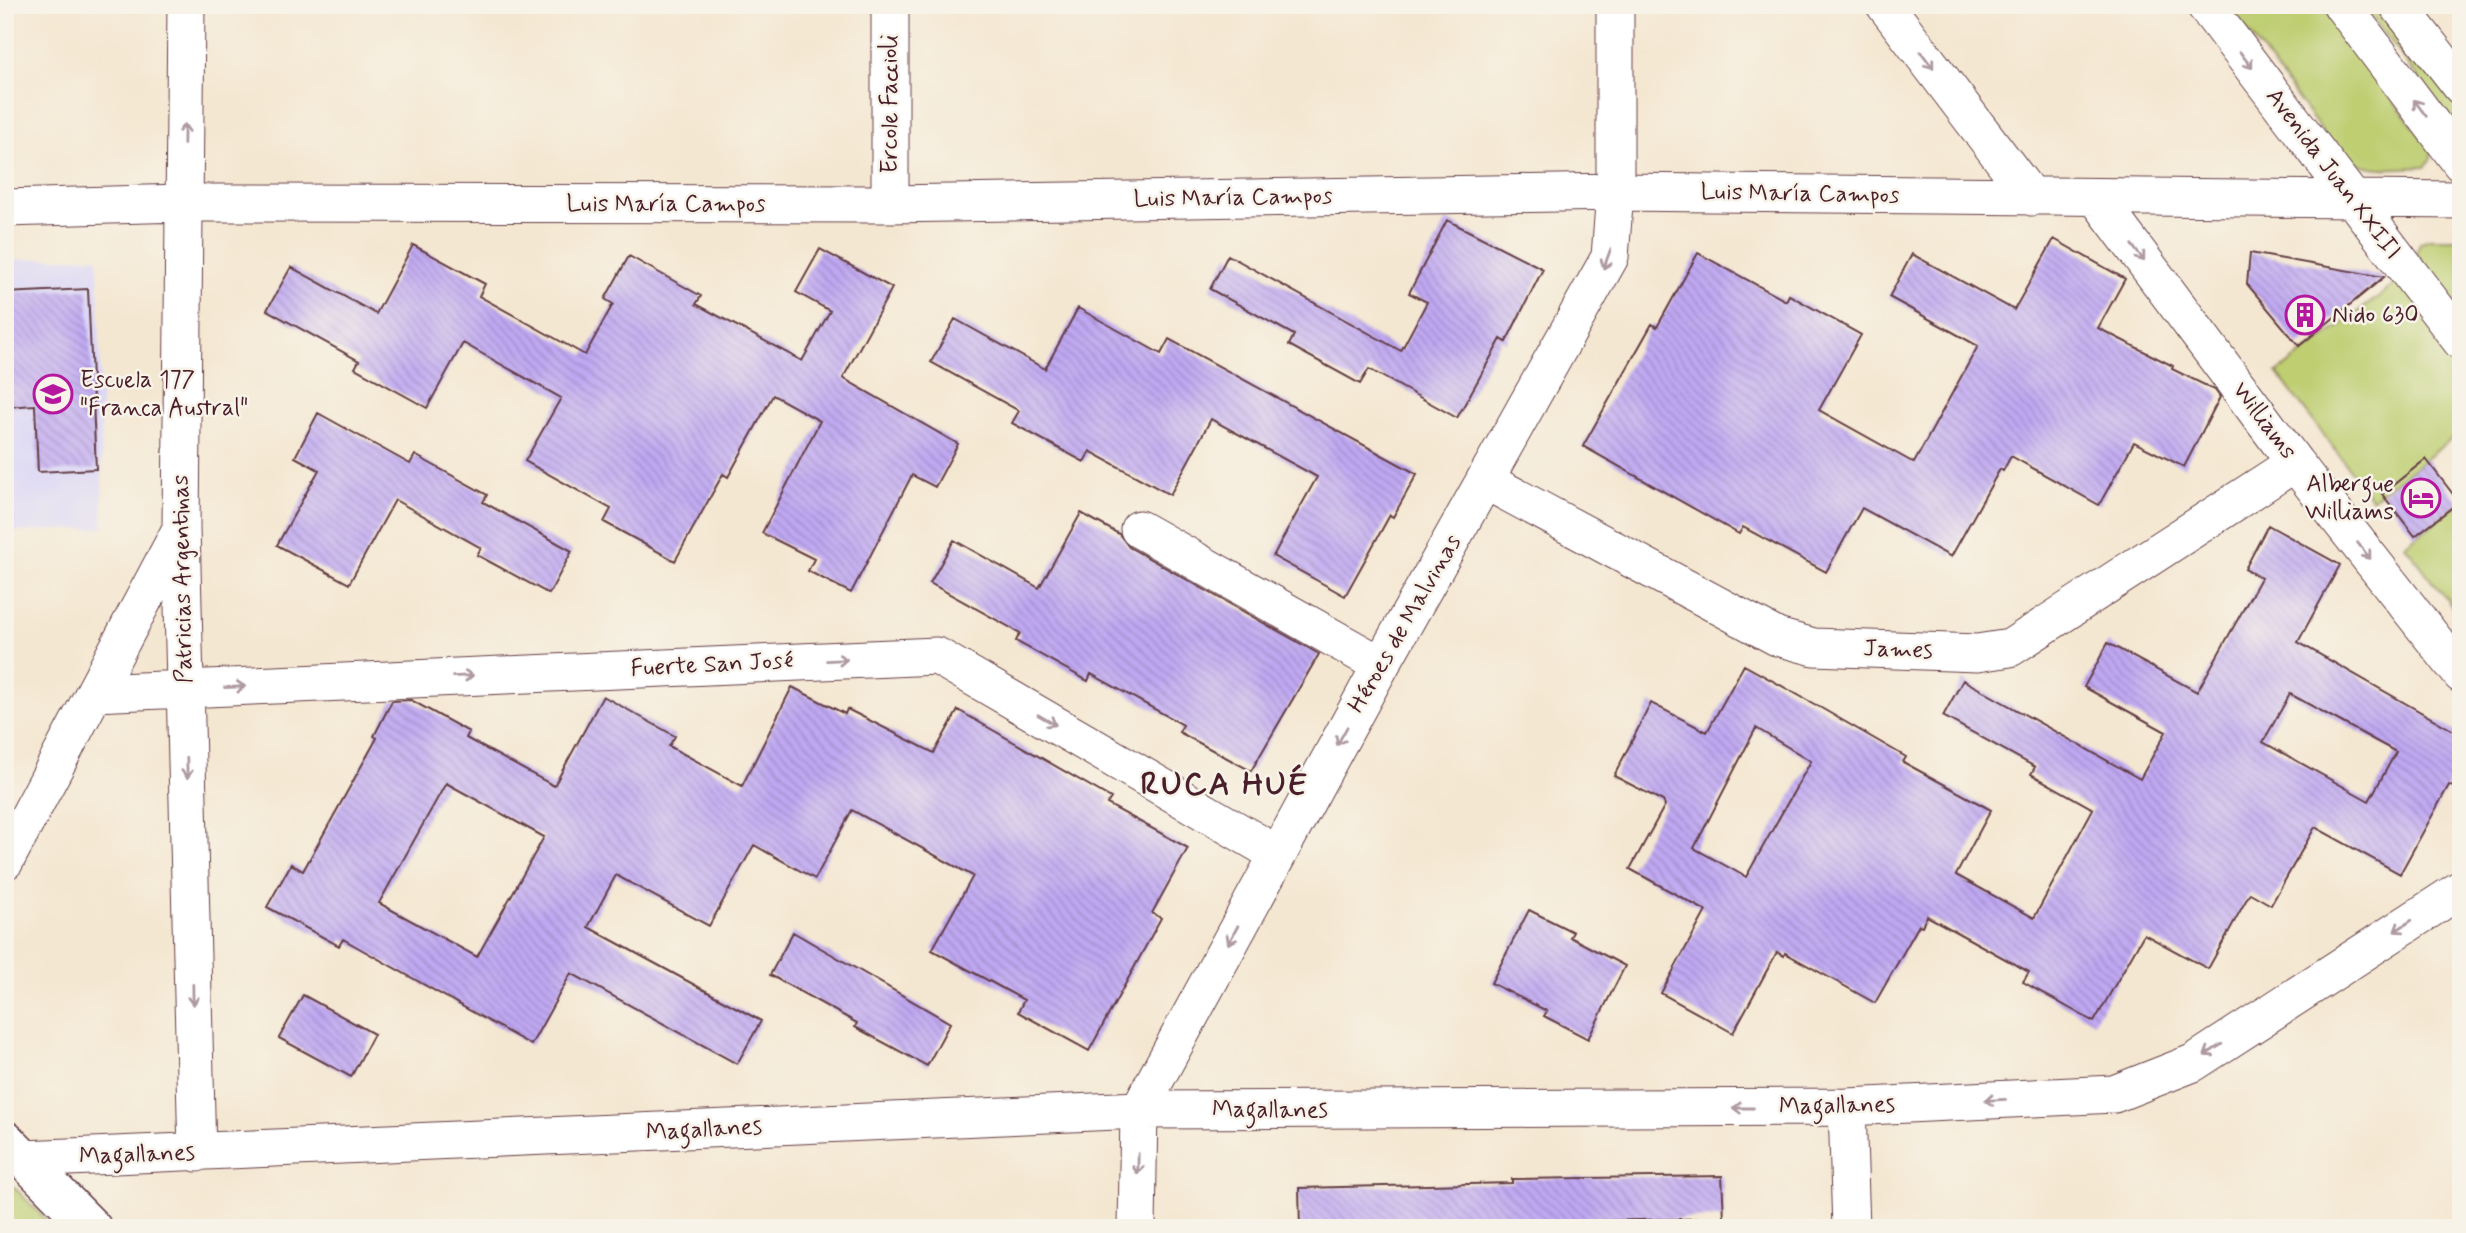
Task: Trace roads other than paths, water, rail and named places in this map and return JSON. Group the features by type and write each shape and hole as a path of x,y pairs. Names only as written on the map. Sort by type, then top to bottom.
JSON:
{"main road":[{"path":"14,1149 92,1228"}],"street":[{"name":"Patricias Argentinas","path":"186,5 182,203 181,528 197,1153"},
{"name":"Ercole Faccioli","path":"890,5 890,204"},
{"name":"Héroes de Malvinas","path":"1137,1228 1139,1110 1381,665 1610,257 1615,192 1615,5"},
{"path":"1885,5 2031,197"},
{"name":"Avenida Juan XXIII","path":"2205,5 2461,341"},
{"path":"2342,5 2461,163"},
{"path":"2398,5 2461,86"},
{"name":"Luis María Campos","path":"5,208 182,203 890,204 1615,192 2461,200"},
{"name":"Williams","path":"2097,198 2295,463 2461,674"},
{"name":"James","path":"1486,481 1777,637 1814,647 1977,653 2010,648 2295,463"},
{"path":"5,862 181,528"},
{"path":"1139,529 1381,665"},
{"name":"Fuerte San José","path":"94,693 937,656 1277,854"},
{"name":"Magallanes","path":"14,1149 197,1153 1139,1110 1847,1107 2114,1094 2193,1063 2461,889"},
{"path":"1847,1107 1850,1228"}],"place":[{"name":"Nido 630","path":"2305,315"},
{"name":"Escuela 177 \"Franca Austral\"","path":"53,394"},
{"name":"Albergue Williams","path":"2421,498"}],"district":[{"name":"RUCA HUÉ","path":"1225,785"}]}
